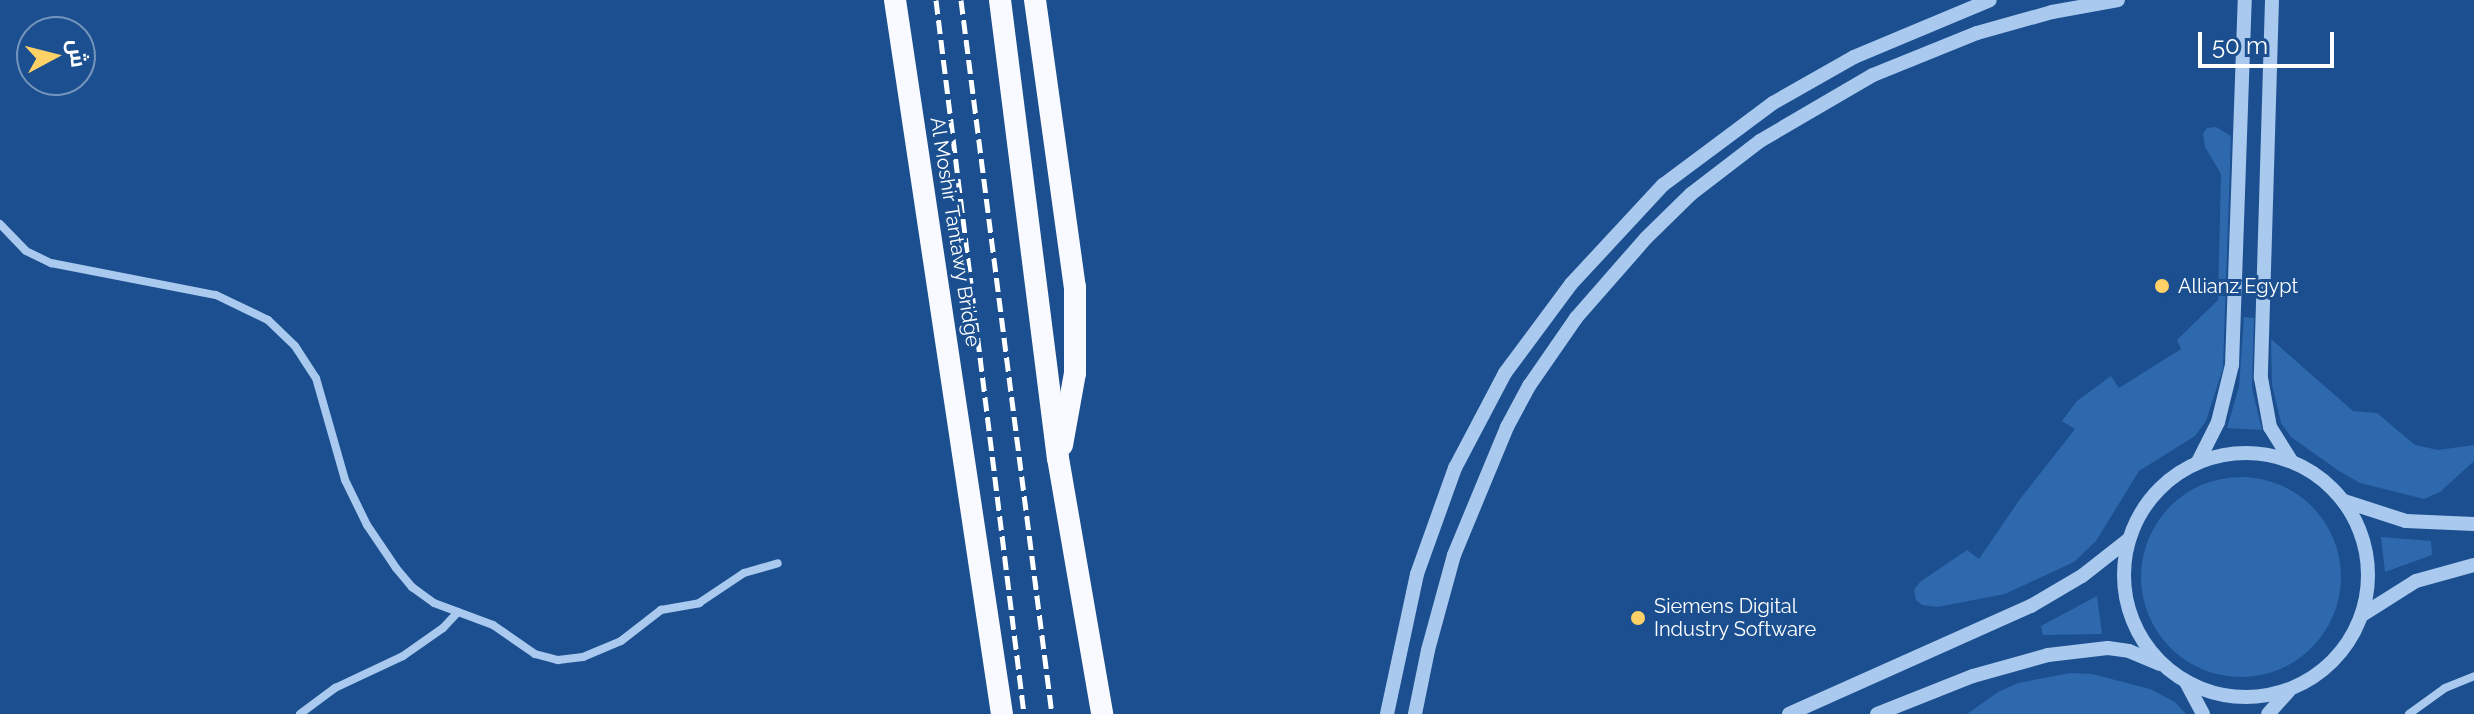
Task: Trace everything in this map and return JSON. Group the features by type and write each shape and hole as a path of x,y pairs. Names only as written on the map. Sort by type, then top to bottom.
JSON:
{"highway":[{"name":"Al Moshir Tantawy Bridge","path":"895,0 1002,714"},
{"path":"1000,0 1058,458 1102,714"},
{"path":"1035,0 1077,315 1072,401 1058,458"}],"street":[{"path":"1387,714 1405,620 1449,483 1480,416 1533,332 1626,221 1663,185 1735,130 1854,57 1990,0"},
{"path":"1415,714 1439,602 1469,512 1507,427 1555,346 1601,286 1660,223 1725,167 1796,117 1873,75 1942,45 2013,22 2118,0"},
{"path":"2198,462 2218,422 2232,365 2245,0"},
{"path":"2272,0 2261,378 2270,427 2291,461"},
{"path":"0,224 26,251 51,263 216,295 252,309 282,332 316,378 328,414 336,456 374,536 412,587 434,603 493,625 535,654 571,660 621,641 661,610 699,603 744,573 778,563"},
{"path":"1533,332 1555,346"},
{"path":"1877,714 2006,665 2086,648 2129,651 2186,682 2220,695 2256,698 2292,689 2322,672 2346,646 2362,615 2368,576 2362,536 2344,501 2311,471 2291,461 2244,452 2198,462 2155,493 2129,539 2124,575 2129,610 2144,643 2168,670"},
{"path":"2344,501 2406,521 2474,524"},
{"path":"1789,714 2031,606 2082,576 2129,539"},
{"path":"2362,615 2416,581 2474,565"},
{"path":"300,714 335,688 403,656 443,628 458,612"},
{"path":"2409,714 2445,688 2474,676"},
{"path":"2186,682 2203,714"},
{"path":"2268,714 2292,689"}],"shaded area":[{"path":"2216,127 2231,136 2223,368 2206,421 2195,436 2139,471 2096,541 2074,562 2005,594 1937,607 1922,605 1916,600 1914,590 1920,582 1967,550 1979,559 2020,499 2075,429 2062,421 2077,401 2111,376 2119,388 2181,349 2177,340 2218,300 2221,174 2205,147 2203,134 2207,128"},
{"path":"2244,317 2254,318 2252,388 2262,430 2227,428 2239,387"},
{"path":"2271,339 2353,411 2377,413 2415,445 2438,450 2474,445 2474,461 2440,492 2424,499 2360,483 2339,471 2291,437 2281,423 2272,385"},
{"path":"2241,477 2279,485 2311,507 2333,539 2341,577 2333,615 2311,647 2279,669 2241,677 2203,669 2171,647 2149,615 2141,577 2149,539 2171,507 2203,485"},
{"path":"2381,537 2431,541 2432,555 2385,572"},
{"path":"2097,596 2102,634 2043,635 2041,626"},
{"path":"2070,673 2092,674 2150,689 2175,702 2186,714 1967,714 1998,692 2018,683"}],"railway":[{"path":"936,0 1024,714"},
{"path":"961,0 1052,714"}],"place":[{"name":"Allianz Egypt","path":"2162,286"},
{"name":"Siemens Digital Industry Software","path":"1638,618"}]}
